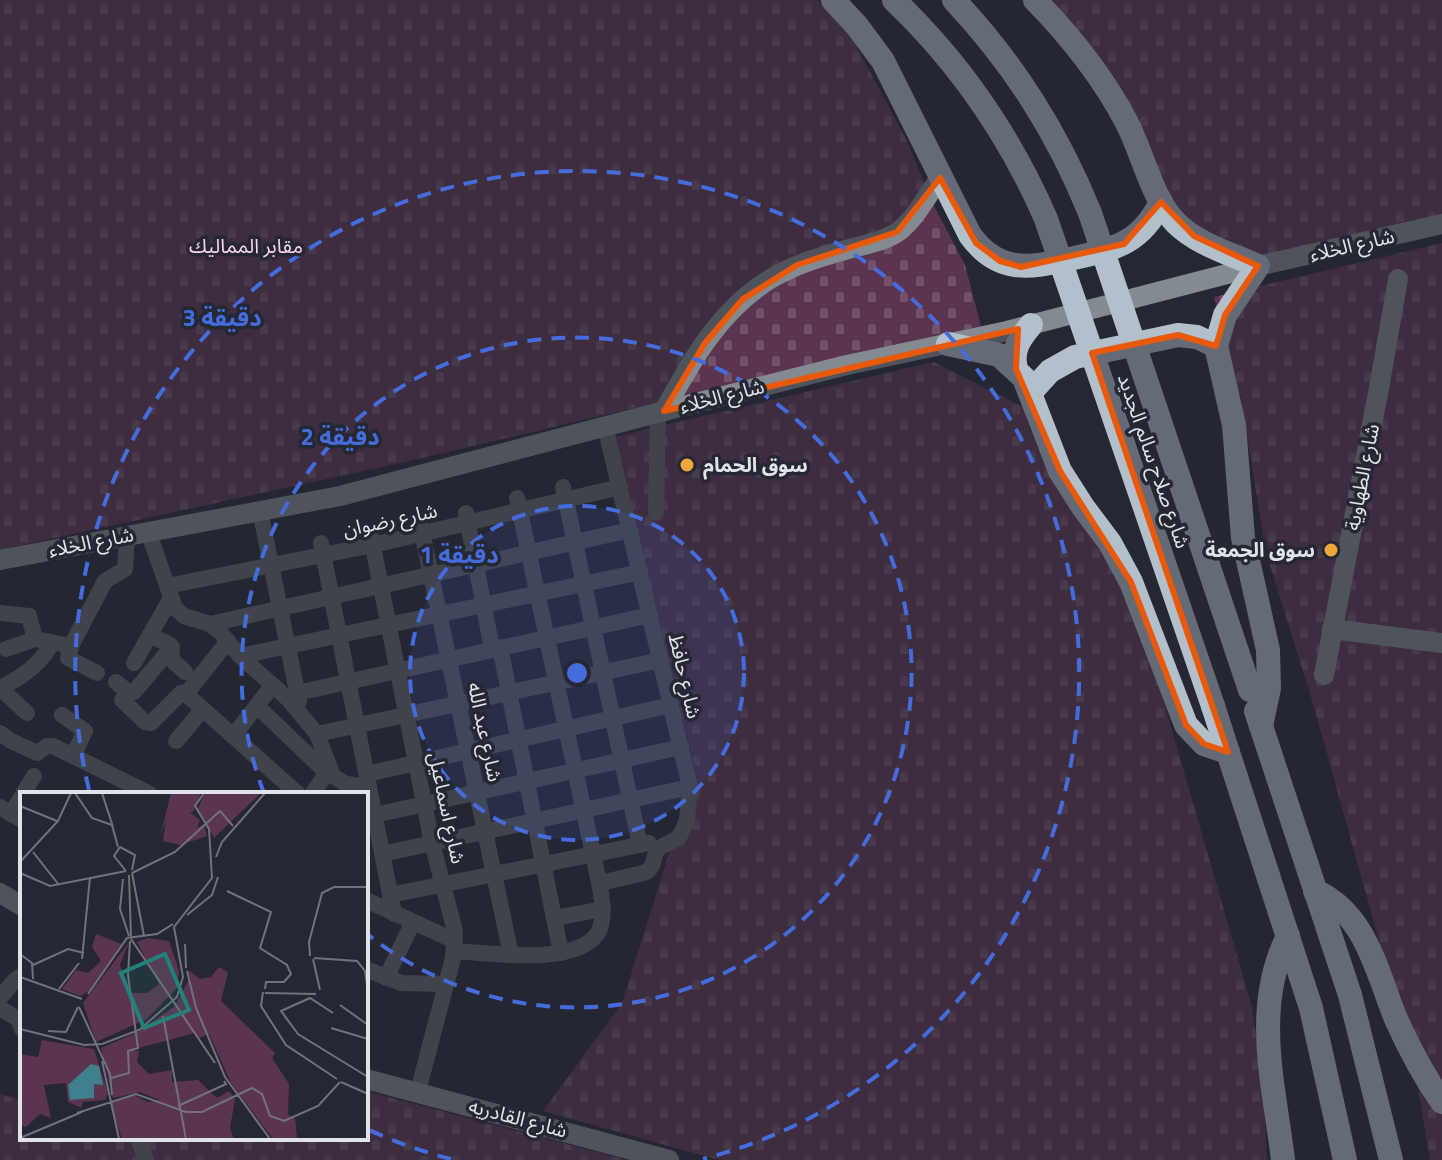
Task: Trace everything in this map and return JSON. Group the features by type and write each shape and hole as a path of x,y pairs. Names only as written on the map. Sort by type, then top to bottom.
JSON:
{"highway":[{"path":"833,0 883,61 940,178 976,243 1000,261 1021,267 1042,265 1111,249 1124,244 1146,226 1161,202"},
{"name":"شارع صلاح سالم الجديد","path":"894,0 933,39 975,91 1010,145 1035,192 1213,706 1288,936 1311,1008 1345,1160"},
{"name":"شارع صلاح سالم الجديد","path":"954,0 1021,82 1060,144 1090,213 1350,995 1391,1160"},
{"path":"1035,0 1074,43 1112,97 1140,150 1161,202 1176,222 1194,236 1258,266 1225,315 1216,346 1234,425 1243,538 1268,650 1269,688 1261,726"},
{"path":"1016,369 1015,349 1031,325"},
{"path":"1031,392 1050,371 1075,357 1178,335 1197,337 1216,346"},
{"path":"948,344 971,346 999,355 1024,378 1060,471 1110,543 1131,582 1186,725 1204,744 1228,752"},
{"path":"1315,891 1339,904 1356,924 1405,1039 1442,1102"},
{"path":"1283,1160 1267,1017 1274,968 1288,936"}],"street":[{"path":"656,513 661,412 705,343 743,299 771,278 797,265 883,240 897,232 912,218 940,178"},
{"name":"شارع الخلاء","path":"0,560 340,496 847,365 1031,325 1258,266 1442,224"},
{"name":"شارع الطهاوية","path":"1324,675 1398,279"},
{"name":"شارع حافظ","path":"600,887 605,882 647,872 657,849 678,838 687,819 690,787 605,426"},
{"name":"شارع رضوان","path":"169,592 322,549 420,526 564,494 620,487"},
{"path":"564,494 640,845"},
{"path":"368,901 454,946 511,955 561,953 594,937 599,929 603,909 600,887 519,504"},
{"path":"260,511 302,715"},
{"path":"467,518 483,605 509,693 561,953"},
{"name":"شارع عبد الله","path":"420,526 511,955"},
{"path":"210,624 630,530"},
{"path":"148,531 179,613 210,624 288,699 317,734 328,772"},
{"path":"97,673 68,658 71,646 105,581 125,569 127,535"},
{"name":"شارع اسماعيل","path":"371,538 454,946 418,1091"},
{"path":"322,549 368,781 370,822 382,854 394,914"},
{"path":"240,656 640,572"},
{"path":"134,663 169,592"},
{"path":"0,613 29,616 35,639"},
{"path":"297,693 650,615"},
{"path":"1332,629 1442,643"},
{"path":"150,635 172,647"},
{"path":"6,649 35,639 71,646"},
{"path":"186,694 228,641"},
{"path":"27,713 0,688 16,680 45,656 52,643"},
{"path":"172,647 173,661 185,672"},
{"path":"116,682 128,692 134,692 172,647"},
{"path":"317,734 661,660"},
{"path":"234,735 272,686"},
{"path":"122,700 145,722 151,723 181,693 186,694 296,792"},
{"path":"257,706 340,782 368,781 416,763 671,705"},
{"path":"176,741 203,709"},
{"path":"62,715 85,731 73,756"},
{"path":"0,733 37,753 50,746 146,792"},
{"path":"370,822 425,804 681,747"},
{"path":"313,792 328,772"},
{"path":"25,792 34,776"},
{"path":"382,854 690,787"},
{"path":"390,895 678,838"},
{"path":"0,893 20,905"},
{"path":"554,918 603,909"},
{"path":"386,978 413,922"},
{"path":"368,970 409,985 446,984"},
{"path":"0,974 20,978"},
{"path":"0,998 20,978"},
{"path":"0,1008 18,1019 20,1024"},
{"name":"شارع القادريه","path":"368,1079 669,1160"},
{"path":"139,1140 146,1160"}],"highlighted area":[{"path":"940,178 976,243 1000,261 1021,267 1124,244 1161,202 1194,236 1258,266 1225,315 1216,346 1178,335 1092,353 1228,752 1204,744 1186,725 1131,582 1060,471 1016,369 1018,329 664,411 705,343 743,299 797,265 897,232"}],"green space":[{"name":"مقابر المماليك","path":"0,0 818,0 853,40 907,141 933,204 965,265 981,326 414,460 0,550"},
{"path":"1052,0 1442,0 1442,217 1228,267 1178,209 1094,52"},
{"path":"1442,243 1442,1160 1430,1160 1415,1070 1314,707 1265,549 1242,403 1214,297"},
{"path":"934,362 1023,407 1041,455 1106,553 1148,647 1252,1007 1263,1084 1267,1160 719,1160 543,1111 622,1003 695,770 614,437"},
{"path":"368,1092 627,1160 0,1160 0,1094 20,1099 20,1140 368,1140"}],"place":[{"name":"سوق الحمام","path":"687,465"},
{"name":"سوق الجمعة","path":"1331,550"}]}
